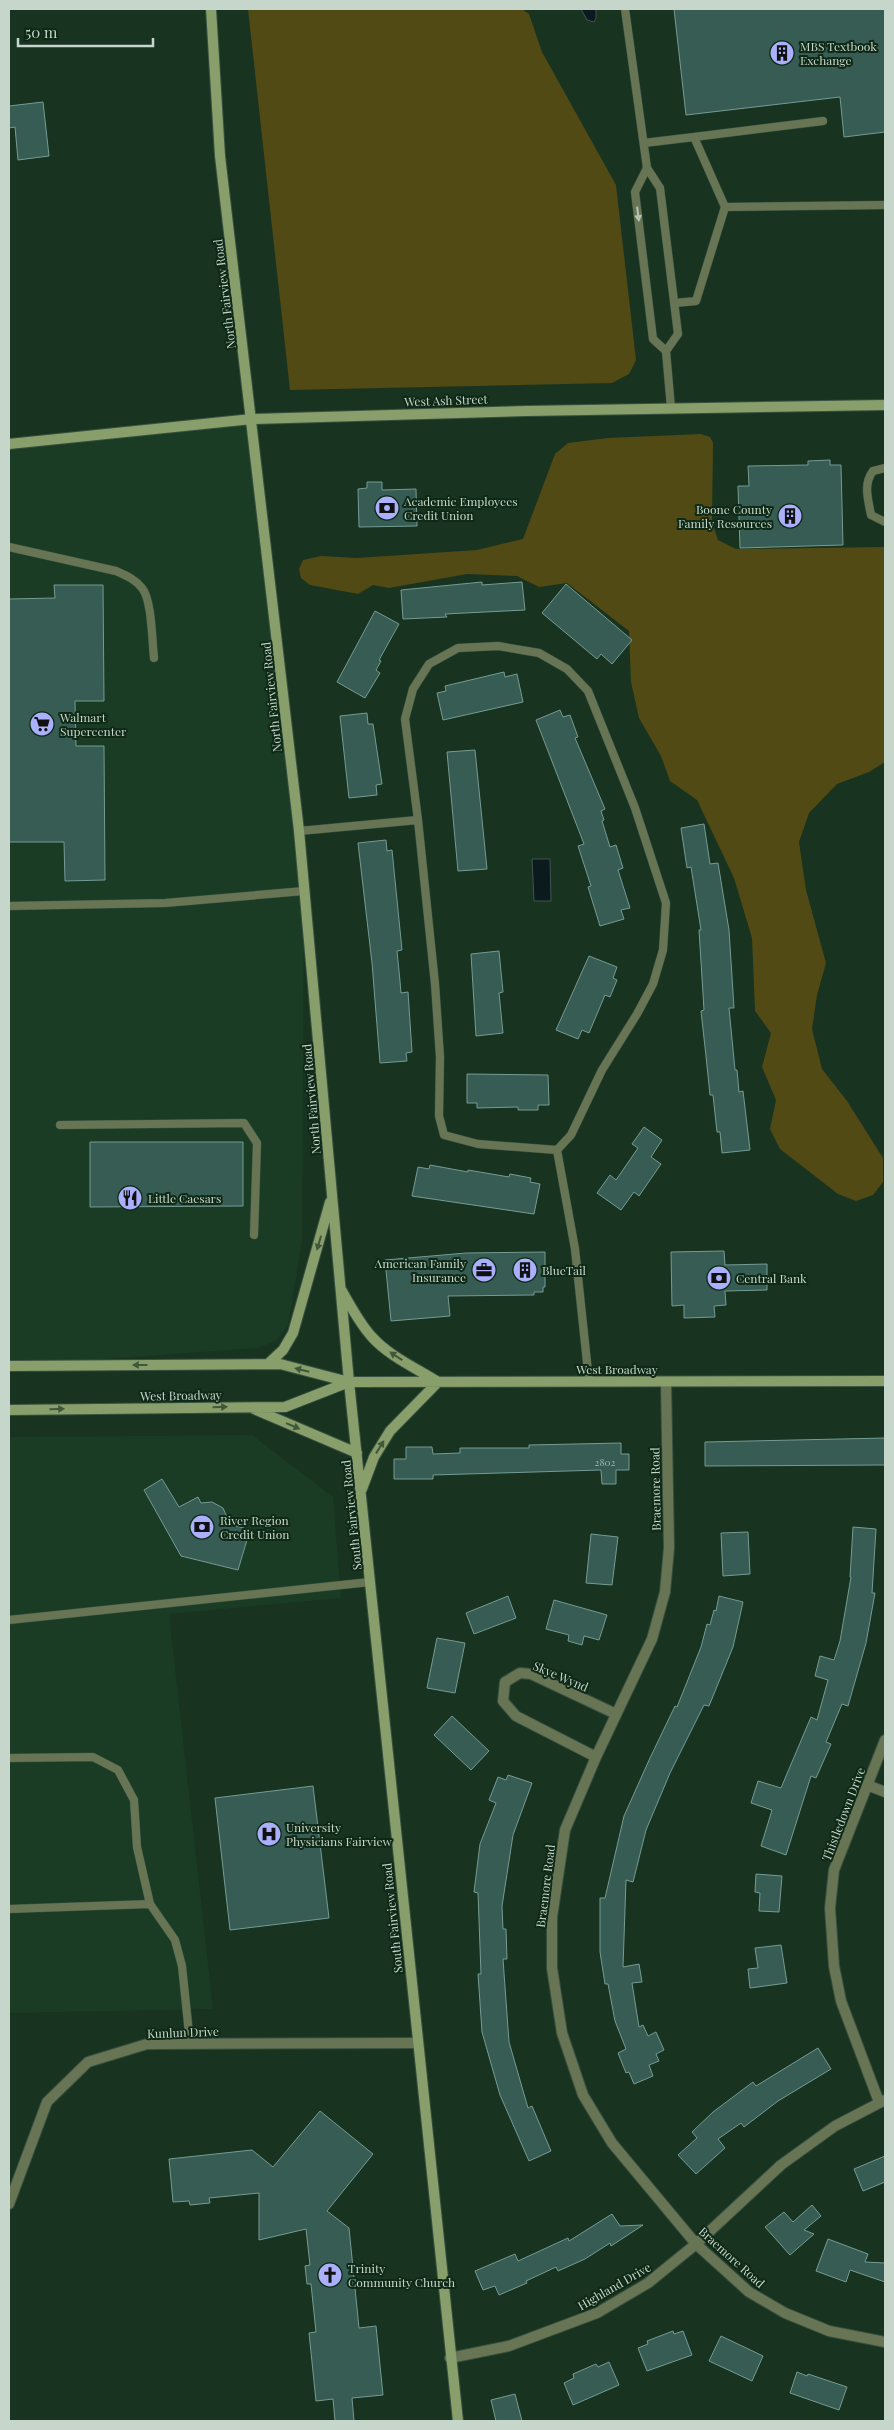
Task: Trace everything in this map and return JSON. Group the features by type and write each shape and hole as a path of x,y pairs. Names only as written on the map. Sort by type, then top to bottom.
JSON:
{"street":[{"name":"North Fairview Road","path":"211,9 220,156 299,831 349,1382"},
{"name":"West Ash Street","path":"9,444 252,418 885,405"},
{"path":"268,1364 282,1350 293,1333 332,1196"},
{"path":"341,1288 359,1321 373,1338 382,1346 438,1382 390,1432 374,1457 361,1492"},
{"name":"West Broadway","path":"9,1366 280,1364 349,1382 885,1381"},
{"name":"West Broadway","path":"9,1410 285,1407 349,1382"},
{"name":"South Fairview Road","path":"349,1382 458,2421"},
{"name":"Braemore Road","path":"666,1382 669,1548 665,1592 652,1640 596,1757 565,1830 552,1917 552,1968 562,2033 583,2095 612,2143 696,2244 749,2292 786,2313 829,2331 885,2342"},
{"path":"248,1407 357,1452"},
{"name":"Skye Wynd","path":"596,1757 516,1716 503,1701 505,1682 520,1672 531,1674 616,1714"},
{"name":"Thistledown Drive","path":"882,2101 841,2001 834,1966 830,1908 834,1870 884,1745"},
{"path":"867,1784 885,1792"},
{"name":"Kunlun Drive","path":"9,2204 48,2102 88,2062 147,2044 417,2043"},
{"name":"Highland Drive","path":"450,2358 509,2346 597,2313 648,2282 696,2244 781,2165 835,2126 882,2101"}],"lane":[{"path":"625,9 647,168 660,188 678,334 666,351 671,408"},
{"path":"644,143 823,121"},
{"path":"674,303 696,301 725,207 694,137"},
{"path":"647,168 635,192 653,339 666,351"},
{"path":"725,207 885,205"},
{"path":"885,468 873,470 867,478 867,495 871,515 885,522"},
{"path":"9,548 116,570 131,578 143,589 147,603 154,658"},
{"path":"498,646 539,654 567,669 588,691 635,808 666,903 663,950 653,984 637,1014 602,1070 570,1135 557,1150 478,1144 444,1135 439,1116 440,1057 435,984 418,820 405,719 413,689 429,664 458,648 498,646"},
{"path":"299,831 418,820"},
{"path":"9,906 166,903 304,892"},
{"path":"60,1125 244,1124 257,1143 254,1235"},
{"path":"557,1150 575,1249 589,1381"},
{"path":"9,1620 370,1582"},
{"path":"9,1758 94,1757 118,1770 134,1800 137,1847 150,1904 175,1940 182,1966 190,2043"},
{"path":"9,1909 150,1904"}],"shaded area":[{"path":"248,9 522,9 529,14 542,52 616,185 636,360 629,374 612,383 290,390"},
{"path":"581,9 596,9 594,22 587,20"},
{"path":"252,419 304,892 302,1241 288,1326 276,1341 257,1348 9,1366 9,444"},
{"path":"701,434 710,437 713,443 712,522 718,540 736,549 885,547 885,762 869,772 837,784 809,813 799,842 806,890 826,963 817,995 812,1029 822,1069 847,1101 883,1158 883,1182 873,1195 856,1201 838,1194 780,1149 770,1129 776,1100 762,1067 771,1033 755,1011 752,938 734,878 697,800 670,781 661,756 639,718 631,682 629,631 567,583 539,587 517,576 467,574 389,588 373,585 358,594 310,585 301,578 299,569 303,560 321,556 357,558 477,550 523,539 555,454 568,443 608,438"},
{"path":"532,859 550,859 551,901 534,901"},
{"path":"252,1435 333,1497 341,1598 169,1614 213,2009 9,2013 9,1437"}],"building":[{"name":"MBS Textbook Exchange","path":"674,9 885,9 885,132 844,137 840,97 686,115"},
{"path":"43,102 49,156 18,160 15,127 9,128 9,106"},
{"name":"Boone County Family Resources","path":"830,460 830,465 841,465 843,545 740,548 738,486 749,486 748,466 808,465 808,461"},
{"name":"Academic Employees Credit Union","path":"367,482 382,482 382,490 416,489 417,526 359,527 358,489 367,488"},
{"path":"482,582 482,585 522,582 525,610 445,614 447,617 403,619 401,590"},
{"path":"566,584 632,640 612,664 601,654 597,659 542,613"},
{"name":"Walmart Supercenter","path":"54,585 103,585 104,701 75,701 76,746 104,746 105,880 65,881 64,842 9,842 9,599 55,598"},
{"path":"375,611 399,624 379,660 381,661 376,670 380,673 365,698 337,682"},
{"path":"504,672 505,677 517,674 523,702 443,720 437,693 446,691 445,686"},
{"path":"560,710 563,717 570,715 578,737 575,738 605,809 601,811 604,820 602,821 610,847 616,845 623,868 618,870 630,908 621,910 624,919 600,926 588,887 591,886 578,846 584,844 536,720"},
{"path":"367,713 368,724 373,724 382,784 376,785 377,795 349,798 340,716"},
{"path":"475,750 487,869 458,871 447,752"},
{"path":"704,824 710,864 718,863 729,930 734,1008 729,1008 735,1070 737,1070 739,1092 743,1091 750,1150 722,1153 720,1132 717,1132 713,1095 710,1095 701,1011 704,1010 699,930 701,930 691,867 687,868 681,828"},
{"path":"386,840 387,851 392,850 402,950 397,951 401,993 408,992 412,1052 406,1053 407,1061 380,1063 372,963 358,843"},
{"path":"499,951 503,992 499,993 503,1033 476,1036 471,954"},
{"path":"589,956 617,967 613,978 617,980 610,997 605,995 589,1033 582,1030 578,1039 556,1030"},
{"path":"467,1074 548,1075 549,1105 538,1105 538,1110 518,1110 518,1107 477,1108 477,1103 467,1103"},
{"path":"644,1127 662,1140 651,1157 661,1164 639,1196 634,1192 621,1210 597,1193 610,1175 616,1180 638,1148 632,1144"},
{"path":"90,1142 243,1142 243,1206 90,1207"},
{"path":"430,1165 468,1172 468,1170 509,1177 510,1174 531,1178 530,1182 540,1184 534,1214 412,1196 418,1167 429,1169"},
{"name":"Central Bank","path":"724,1251 725,1265 767,1264 767,1290 725,1291 726,1305 714,1306 715,1317 684,1318 684,1305 672,1306 671,1252"},
{"path":"545,1252 545,1287 543,1287 543,1292 534,1292 534,1295 448,1296 450,1316 391,1321 385,1260 466,1253"},
{"path":"885,1438 885,1465 705,1466 705,1442"},
{"path":"621,1443 621,1454 629,1454 629,1470 616,1470 616,1484 602,1484 601,1470 433,1475 433,1479 394,1479 394,1459 406,1459 406,1447 432,1447 433,1454 460,1453 460,1448 529,1448 529,1445"},
{"name":"River Region Credit Union","path":"162,1479 179,1507 198,1497 201,1503 212,1502 223,1508 230,1524 250,1530 238,1570 181,1556 144,1490"},
{"path":"853,1527 876,1529 872,1593 875,1593 866,1643 848,1706 842,1704 826,1742 831,1744 816,1778 811,1776 786,1855 761,1846 772,1810 751,1803 758,1781 781,1788 811,1717 817,1720 828,1680 815,1676 820,1656 834,1660 840,1641 851,1577"},
{"path":"748,1532 750,1574 723,1576 721,1533"},
{"path":"591,1534 618,1537 612,1585 586,1583"},
{"path":"508,1596 516,1618 474,1634 466,1613"},
{"path":"719,1596 743,1602 733,1647 709,1706 704,1705 670,1773 646,1830 633,1882 626,1880 623,1967 639,1964 642,1982 632,1983 639,2027 643,2025 648,2036 656,2032 664,2050 656,2054 659,2061 649,2065 653,2076 634,2084 629,2072 626,2073 618,2053 626,2049 615,2021 608,1984 605,1984 600,1952 600,1898 605,1898 624,1816 675,1706 677,1707 701,1647 707,1624 710,1625 714,1610 716,1611"},
{"path":"554,1600 607,1615 599,1640 584,1636 582,1645 568,1641 569,1635 546,1629"},
{"path":"437,1638 465,1643 455,1693 427,1688"},
{"path":"452,1716 489,1751 471,1770 434,1735"},
{"path":"508,1775 532,1783 513,1835 502,1906 503,1929 506,1929 507,1959 503,1959 509,2042 528,2108 532,2106 551,2151 529,2161 500,2095 482,2032 478,1974 481,1974 478,1893 474,1892 480,1844 496,1803 489,1800 498,1777 506,1780"},
{"name":"University Physicians Fairview","path":"313,1786 329,1918 230,1930 215,1798"},
{"path":"756,1874 782,1876 779,1912 759,1911 760,1893 755,1892"},
{"path":"781,1945 787,1983 750,1988 748,1969 758,1968 755,1948"},
{"path":"818,2048 831,2069 778,2101 744,2127 741,2123 718,2139 725,2148 696,2174 678,2155 697,2138 692,2132 713,2112 753,2082 756,2086"},
{"name":"Trinity Community Church","path":"320,2111 373,2154 327,2211 349,2228 359,2328 376,2326 383,2395 352,2398 354,2421 335,2421 333,2399 316,2401 309,2333 316,2332 311,2284 307,2284 305,2266 310,2265 306,2229 259,2240 259,2193 209,2198 210,2203 190,2205 189,2201 173,2202 169,2159 252,2150 273,2167"},
{"path":"885,2156 885,2182 863,2191 854,2169"},
{"path":"812,2205 821,2216 804,2230 814,2234 790,2255 765,2227 784,2212 793,2222"},
{"path":"612,2214 620,2226 643,2225 611,2246 610,2243 585,2259 558,2271 556,2267 526,2281 527,2283 499,2295 495,2286 483,2290 475,2271 515,2254 518,2261 568,2238 569,2241"},
{"path":"828,2239 868,2254 865,2262 885,2263 885,2282 850,2270 846,2282 816,2271"},
{"path":"673,2331 674,2334 683,2331 692,2355 647,2371 638,2348 648,2344 647,2341"},
{"path":"721,2336 763,2356 752,2381 709,2361"},
{"path":"609,2362 619,2385 573,2405 564,2383 574,2378 573,2374 596,2364 598,2367"},
{"path":"797,2372 847,2387 839,2410 790,2393"},
{"path":"515,2394 522,2421 496,2421 491,2400"}],"place":[{"name":"MBS Textbook Exchange","path":"782,53"},
{"name":"Academic Employees Credit Union","path":"387,508"},
{"name":"Boone County Family Resources","path":"790,516"},
{"name":"Walmart Supercenter","path":"42,724"},
{"name":"Little Caesars","path":"130,1198"},
{"name":"American Family Insurance","path":"484,1270"},
{"name":"BlueTail","path":"525,1270"},
{"name":"Central Bank","path":"719,1278"},
{"name":"River Region Credit Union","path":"202,1527"},
{"name":"University Physicians Fairview","path":"269,1834"},
{"name":"Trinity Community Church","path":"330,2275"}]}
